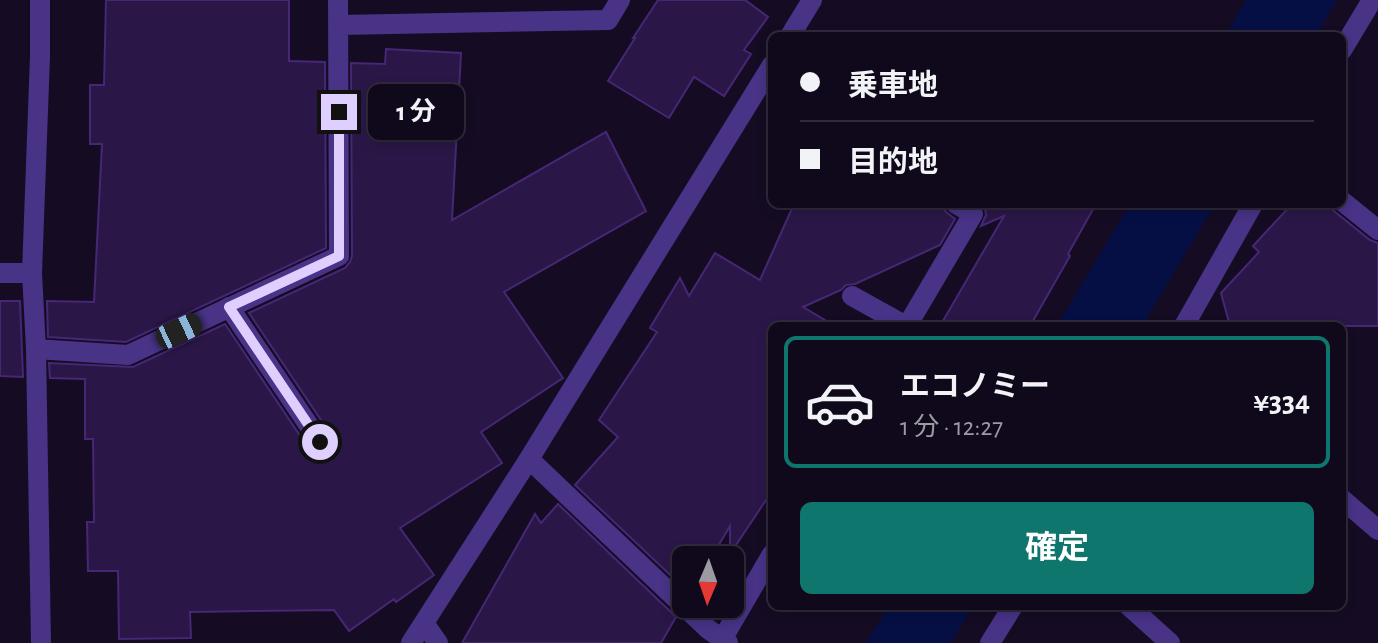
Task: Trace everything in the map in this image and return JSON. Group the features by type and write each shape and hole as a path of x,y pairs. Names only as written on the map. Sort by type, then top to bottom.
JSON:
{"street":[{"path":"40,0 32,273 41,643"},
{"path":"36,349 128,355 339,256 338,0"},
{"path":"339,25 608,20 620,0"},
{"path":"792,32 812,0"},
{"path":"1346,43 1372,0"},
{"path":"411,643 764,95"},
{"path":"1346,204 1378,230"},
{"path":"908,322 973,214 963,208"},
{"path":"1186,322 1251,208"},
{"path":"0,273 32,273"},
{"path":"852,296 899,322"},
{"path":"229,307 320,442"},
{"path":"529,459 723,642 768,561"},
{"path":"1346,502 1378,530"},
{"path":"990,643 1011,610"},
{"path":"1133,610 1170,643"},
{"path":"424,623 438,643"}],"shaded area":[{"path":"1246,0 1337,0 1318,32 1227,32"},
{"path":"1128,208 1213,208 1144,322 1059,322"},
{"path":"887,610 971,610 951,643 866,643"}],"building":[{"path":"106,0 289,0 289,61 325,62 326,248 126,342 48,337 47,301 94,302 102,144 90,144 90,85 104,85"},
{"path":"658,0 745,0 768,17 744,50 751,54 724,96 694,77 669,118 608,81"},
{"path":"386,49 461,53 452,220 606,132 646,211 504,292 563,378 481,432 502,463 400,528 434,575 349,631 334,610 190,612 191,638 119,639 118,571 88,571 87,522 94,522 93,439 85,439 85,379 50,378 49,363 133,367 225,324 309,449 320,455 328,452 333,442 331,435 249,313 345,268 350,262 351,63 385,64"},
{"path":"792,208 944,208 955,219 940,245 803,307 828,322 768,322 768,497 735,546 730,546 730,526 718,546 672,546 672,577 575,485 618,437 599,420 657,332 650,328 680,278 689,296 715,253 760,280"},
{"path":"985,208 1094,208 1032,322 942,322 1004,216 981,226 986,215"},
{"path":"1288,208 1332,208 1370,240 1378,243 1378,326 1346,326 1346,322 1229,322 1221,293 1259,252 1253,246"},
{"path":"0,301 20,301 23,377 0,376"},
{"path":"558,504 672,613 672,618 675,618 661,643 462,643 535,514 541,523"}],"route":[{"path":"320,442 229,307 339,256 339,112"}]}
